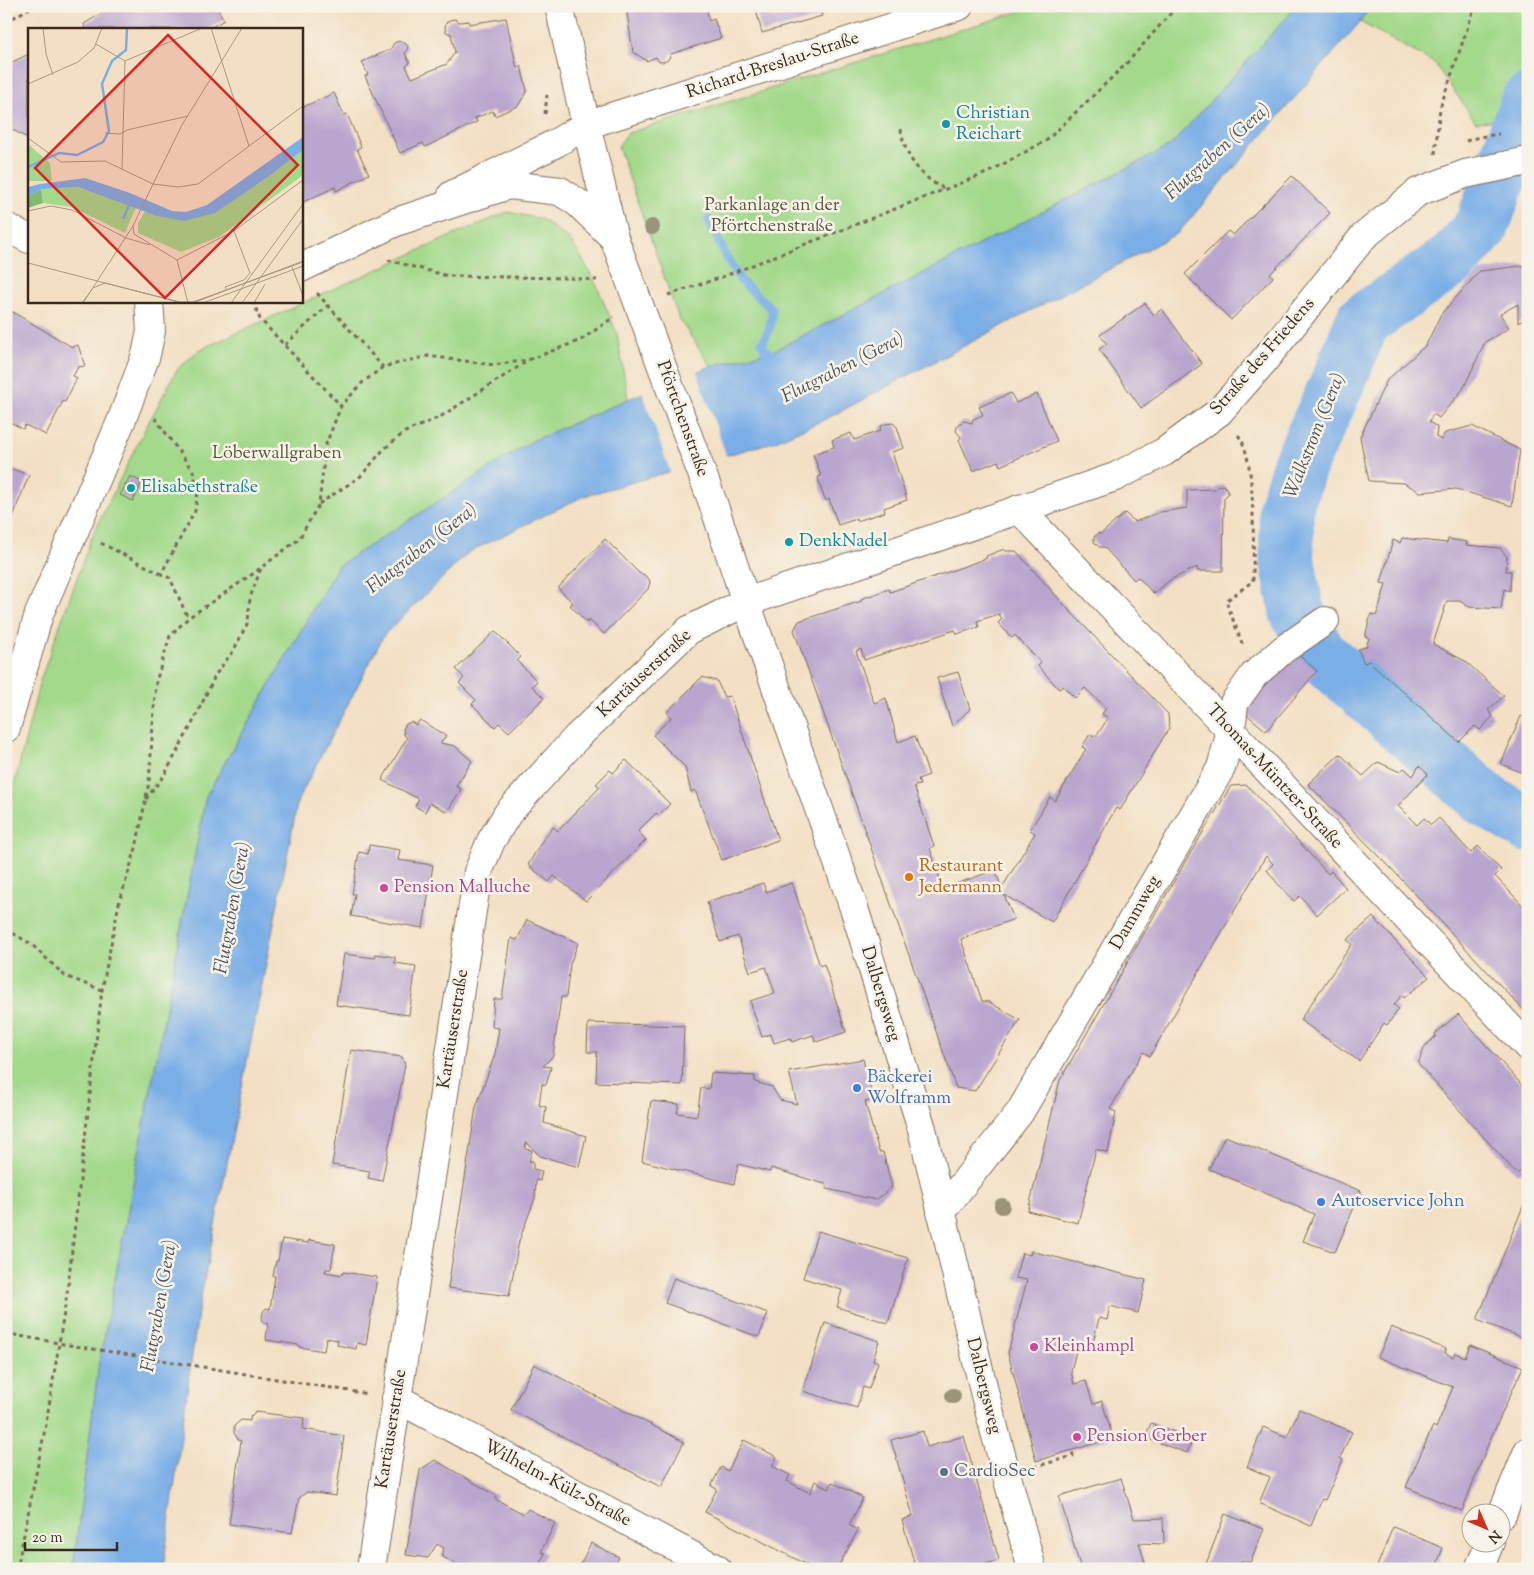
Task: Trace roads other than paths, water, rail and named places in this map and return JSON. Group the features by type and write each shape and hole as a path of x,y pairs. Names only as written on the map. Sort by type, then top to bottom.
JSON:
{"street":[{"path":"559,6 586,125"},
{"name":"Richard-Breslau-Straße","path":"586,125 959,6"},
{"name":"Pförtchenstraße","path":"302,268 556,143 586,125 614,238 713,503 746,602"},
{"name":"Straße des Friedens","path":"746,602 1115,477 1164,452 1219,412 1262,363 1363,238 1418,192 1466,174 1528,161"},
{"name":"Pförtchenstraße","path":"385,228 509,186 560,191 578,203 614,238"},
{"path":"6,226 28,238"},
{"path":"6,728 39,614 122,419 146,355 152,331 149,302"},
{"name":"Thomas-Müntzer-Straße","path":"1019,509 1528,1047"},
{"name":"Dalbergsweg","path":"746,602 855,912 922,1129 1006,1475 1032,1569"},
{"name":"Kartäuserstraße","path":"371,1569 478,872 488,849 508,813 577,738 689,630 746,602"},
{"name":"Dammweg","path":"941,1212 1020,1112 1221,768 1231,731 1234,703 1254,675 1284,649 1325,622"},
{"name":"Wilhelm-Külz-Straße","path":"396,1398 718,1569"},
{"path":"1507,1502 1528,1451"},
{"path":"1478,1569 1486,1552"}],"water":[{"name":"Flutgraben (Gera)","path":"1297,6 1370,6 1360,22 1178,233 828,418 773,442 584,496 469,552 384,635 298,800 198,1312 163,1569 73,1569 98,1370 206,796 338,566 532,441 628,399 711,366 775,350 1170,146"}],"waterway":[{"name":"Walkstrom (Gera)","path":"1528,101 1482,226 1452,260 1363,321 1338,382 1300,464 1286,508 1287,557 1297,612 1319,653 1487,801 1528,825"},
{"path":"708,219 730,264 741,281 772,309 770,327 762,343 765,350 773,355 775,361"}],"place":[{"name":"Christian Reichart","path":"946,124"},
{"name":"Elisabethstraße","path":"131,488"},
{"name":"DenkNadel","path":"789,542"},
{"name":"Restaurant Jedermann","path":"909,877"},
{"name":"Pension Malluche","path":"384,888"},
{"name":"Bäckerei Wolframm","path":"857,1088"},
{"name":"Autoservice John","path":"1321,1202"},
{"name":"Kleinhampl","path":"1034,1347"},
{"name":"Pension Gerber","path":"1077,1437"},
{"name":"CardioSec","path":"944,1472"}],"park label":[{"name":"Parkanlage an der Pförtchenstraße","path":"772,216"},
{"name":"Löberwallgraben","path":"277,454"}]}
